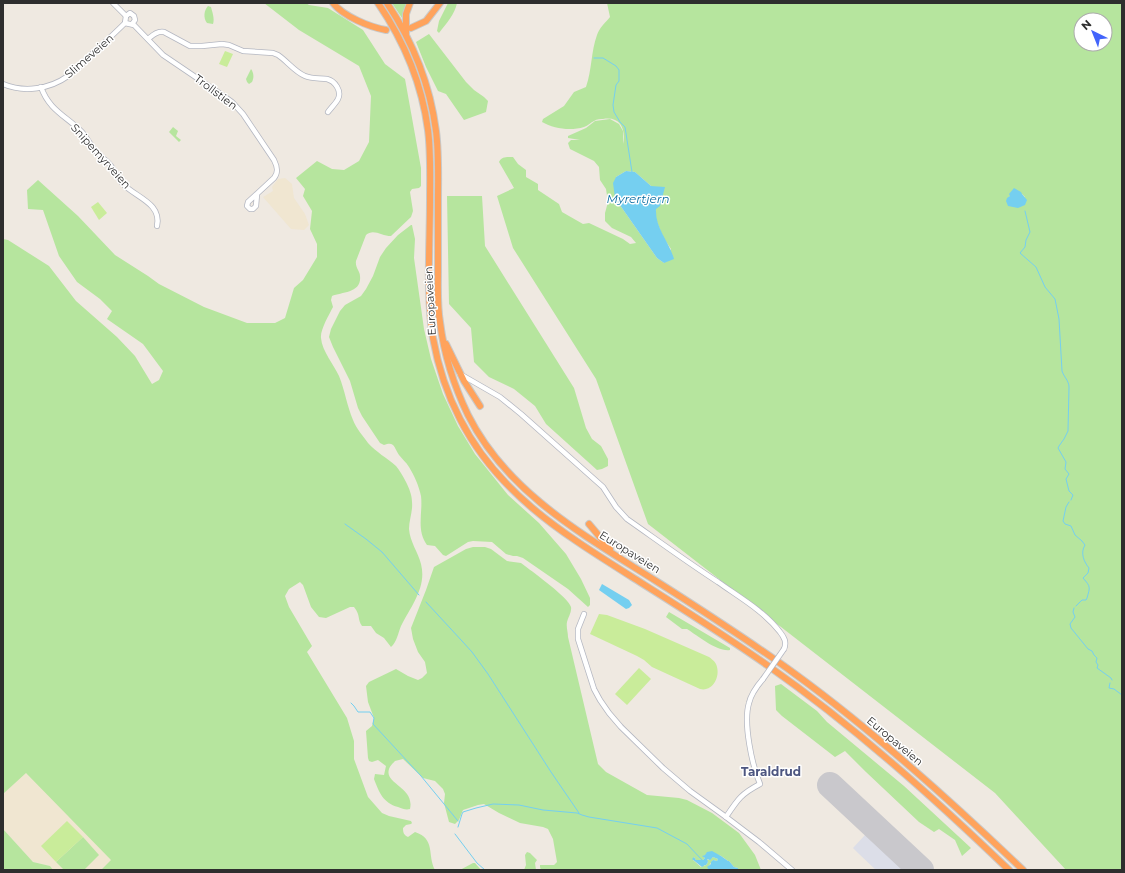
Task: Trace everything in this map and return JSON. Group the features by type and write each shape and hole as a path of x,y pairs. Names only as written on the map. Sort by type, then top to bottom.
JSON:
{"highway":[{"path":"333,3 336,7 350,16 366,24 386,30"},
{"path":"337,3 342,11"},
{"name":"Europaveien","path":"378,3 402,44 414,70 426,116 430,145 429,296 433,338 441,372 450,398 471,438 487,462 514,492 549,522 599,556 727,637 828,711 905,775 1009,870"},
{"path":"387,3 407,36"},
{"path":"407,36 406,11 410,3"},
{"path":"411,28 426,21 437,5"},
{"name":"Europaveien","path":"407,36 421,67 436,131 438,171 438,295 442,336 450,370 463,404 486,445 521,486 543,506 618,557 732,630 821,693 912,768 1023,870"},
{"path":"442,336 460,373 480,406"},
{"path":"589,524 618,557"}],"street":[{"path":"113,3 126,16"},
{"path":"130,13 134,16 135,20 132,24 125,23 126,16 130,13"},
{"name":"Slimeveien","path":"3,84 21,88 41,87 54,84 67,76 125,23"},
{"name":"Trollstien","path":"132,24 139,29 165,56 236,106 274,160 277,168 274,178 257,194"},
{"path":"148,39 156,33 164,32 186,44 193,46 222,44 246,52 278,55 304,76 310,78 328,79 334,82 338,89 339,96 328,112"},
{"name":"Snipemyrveien","path":"41,87 45,96 56,111 81,131 94,150 111,165 122,183 148,202 158,215 159,220 157,226"},
{"path":"460,373 495,394 517,411 599,483 616,508 627,519 744,600 766,617 783,636 786,644 784,649 751,697 747,708 752,755 760,784 741,795 726,817"},
{"path":"584,614 578,629 578,639 594,689 604,706 621,727 672,776 769,850 792,870"}],"shaded area":[{"path":"285,178 292,184 294,198 305,214 309,225 304,230 291,229 263,197 273,191 272,187 278,179"},
{"path":"26,772 112,860 101,870 53,870 50,866 33,862 3,829 3,794"},
{"path":"866,834 905,870 876,870 853,848"}],"green space":[{"path":"264,3 306,3 309,5 328,8 363,30 385,64 405,79 421,168 421,186 419,188 412,189 410,192 413,211 411,217 391,236 375,232 366,235 356,261 356,266 360,274 360,282 355,289 332,296 331,300 333,307 323,327 321,338 326,353 339,376 356,426 371,446 396,466 408,487 412,505 409,529 412,543 421,564 422,581 417,596 401,626 396,640 391,647 384,638 376,633 371,626 362,626 358,613 354,607 350,607 326,618 319,617 311,607 303,585 300,582 289,589 285,596 289,607 312,646 307,652 347,718 354,741 354,759 368,797 382,813 411,821 411,824 406,825 403,828 404,834 408,837 415,832 422,835 426,839 430,848 435,870 101,870 111,860 26,773 3,794 3,239 8,240 49,266 76,301 117,337 135,356 152,384 159,380 163,371 143,344 107,319 112,311 100,299 77,282 59,256 43,210 28,209 27,190 38,180 78,216 115,255 159,284 204,307 247,323 275,323 285,318 294,288 303,280 317,257 317,244 310,229 312,211 303,196 305,189 296,178 317,161 332,169 344,170 359,161 369,142 371,96 359,66 299,30"},
{"path":"392,3 407,3 404,13 404,21"},
{"path":"448,3 457,3 452,15 439,33 437,31 439,21"},
{"path":"607,3 1122,3 1122,870 1066,870 995,793 648,524 596,379 513,248 497,196 514,188 499,162 503,158 513,157 518,164 526,170 526,177 538,184 538,190 559,204 562,212 583,224 589,223 623,239 630,244 636,243 631,237 612,228 605,221 605,213 608,202 606,189 600,180 599,167 594,161 570,149 568,143 571,140 580,140 568,138 568,136 586,128 595,121 609,119 596,120 585,126 574,129 557,128 542,122 543,119 564,106 574,92 586,87 598,32 610,17","holes":["611,119 618,122 623,129 624,134 623,144 623,131 619,124","626,171 635,172 651,186 656,209 655,217 663,237 671,249 664,263 657,258 615,198 616,177","1022,194 1025,197 1007,203 1010,196"]},
{"path":"208,6 211,7 214,17 213,24 207,23 205,19 205,12"},
{"path":"429,34 466,82 488,101 486,112 464,120 446,94 438,91 416,42"},
{"path":"225,51 233,54 227,67 219,64"},
{"path":"251,69 253,72 253,77 252,82 249,84 246,79"},
{"path":"173,127 178,131 176,136 181,140 179,142 169,132"},
{"path":"447,196 482,196 485,246 574,388 586,428 592,439 601,446 608,459 608,466 597,470 546,424 535,406 514,389 489,377 474,362 471,328 449,304"},
{"path":"98,202 107,213 99,220 91,207"},
{"path":"411,225 415,239 414,258 424,329 431,359 443,394 458,426 475,454 508,495 539,523 566,554 590,598 590,605 588,607 568,589 523,558 506,554 492,542 468,542 446,556 443,555 435,546 427,545 421,527 421,496 413,474 394,446 380,443 358,408 350,381 329,337 331,329 340,311 345,305 361,296 366,289 373,276 380,257 386,248 398,235"},
{"path":"473,547 485,547 491,549 507,561 521,563 551,586 569,603 571,609 567,624 568,637 598,764 606,772 647,795 687,800 712,813 739,833 755,855 761,870 738,870 738,868 734,867 729,861 721,856 706,853 706,855 703,856 705,858 703,860 696,860 694,857 693,860 701,867 706,865 708,862 706,859 709,860 713,857 718,859 717,861 713,860 708,867 709,870 541,870 540,865 554,865 557,862 553,839 548,829 520,823 484,804 463,810 459,820 455,824 449,822 444,803 445,794 443,789 435,781 423,778 403,759 393,763 389,769 389,774 408,796 410,809 404,809 385,800 374,779 375,774 384,775 386,766 378,760 372,762 369,761 368,758 366,731 372,726 374,718 368,702 366,686 369,682 396,669 418,680 427,673 425,662 418,652 413,639 411,628 434,567 466,549"},
{"path":"669,612 730,648 730,650 719,649 687,629 682,629 666,617"},
{"path":"599,614 607,615 645,629 709,657 715,662 717,667 718,671 716,680 708,688 700,689 652,667 637,656 590,634"},
{"path":"639,668 651,679 627,705 615,694"},
{"path":"781,684 817,711 827,722 904,786 971,848 962,856 955,840 939,829 934,832 919,822 845,751 835,757 782,716 776,710 775,686"},
{"path":"67,821 83,837 56,862 41,846"},
{"path":"3,829 33,862 50,866 53,870 3,870"},
{"path":"83,837 99,855 84,870 64,870 56,862"},
{"path":"527,852 537,860 535,863 536,870 524,870 526,865 525,855"},
{"path":"475,863 481,870 460,870"}],"water":[{"name":"Myrertjern","path":"626,171 635,172 651,186 665,187 660,206 656,209 656,216 674,259 664,263 657,258 615,198 613,183 616,177"},
{"path":"1014,188 1021,192 1027,200 1025,205 1018,208 1008,206 1006,201"},
{"path":"602,584 629,600 632,605 626,609 599,590"},
{"path":"712,851 729,861 734,867 738,868 738,870 709,870 707,867 711,864 711,862 713,860 717,861 718,859 713,857 710,860 707,859 708,862 702,867 692,859 694,857 696,860 703,860 705,858 702,856 707,852"}],"waterway":[{"path":"594,58 603,58 616,66 619,70 619,81 616,85 613,105 614,112 625,127 632,172"},
{"path":"1025,211 1030,232 1026,240 1025,247 1020,253 1036,267 1045,287 1055,299 1059,319 1062,371 1069,387 1068,431 1058,448 1066,462 1065,469 1069,474 1066,479 1069,491 1073,495 1071,500"},
{"path":"1069,502 1066,507 1063,521 1065,524 1071,526 1075,535 1085,545 1083,557 1089,568 1088,573 1083,578 1089,587 1087,598 1086,600 1082,600 1076,606"},
{"path":"345,524 382,552 419,595"},
{"path":"426,602 472,652 488,674 579,813"},
{"path":"1074,608 1073,612 1075,617 1070,624 1071,628 1097,658 1097,668 1112,680"},
{"path":"1110,683 1109,688 1114,689 1122,695"},
{"path":"351,703 358,712 370,712 374,718 373,724 421,776 458,821"},
{"path":"458,827 463,812 493,804 519,805 543,810 577,813 589,817 657,828 687,844 702,860"},
{"path":"455,834 477,863 485,870"}],"runway":[{"path":"830,785 921,870"}],"district":[{"name":"Taraldrud","path":"771,772"}]}
